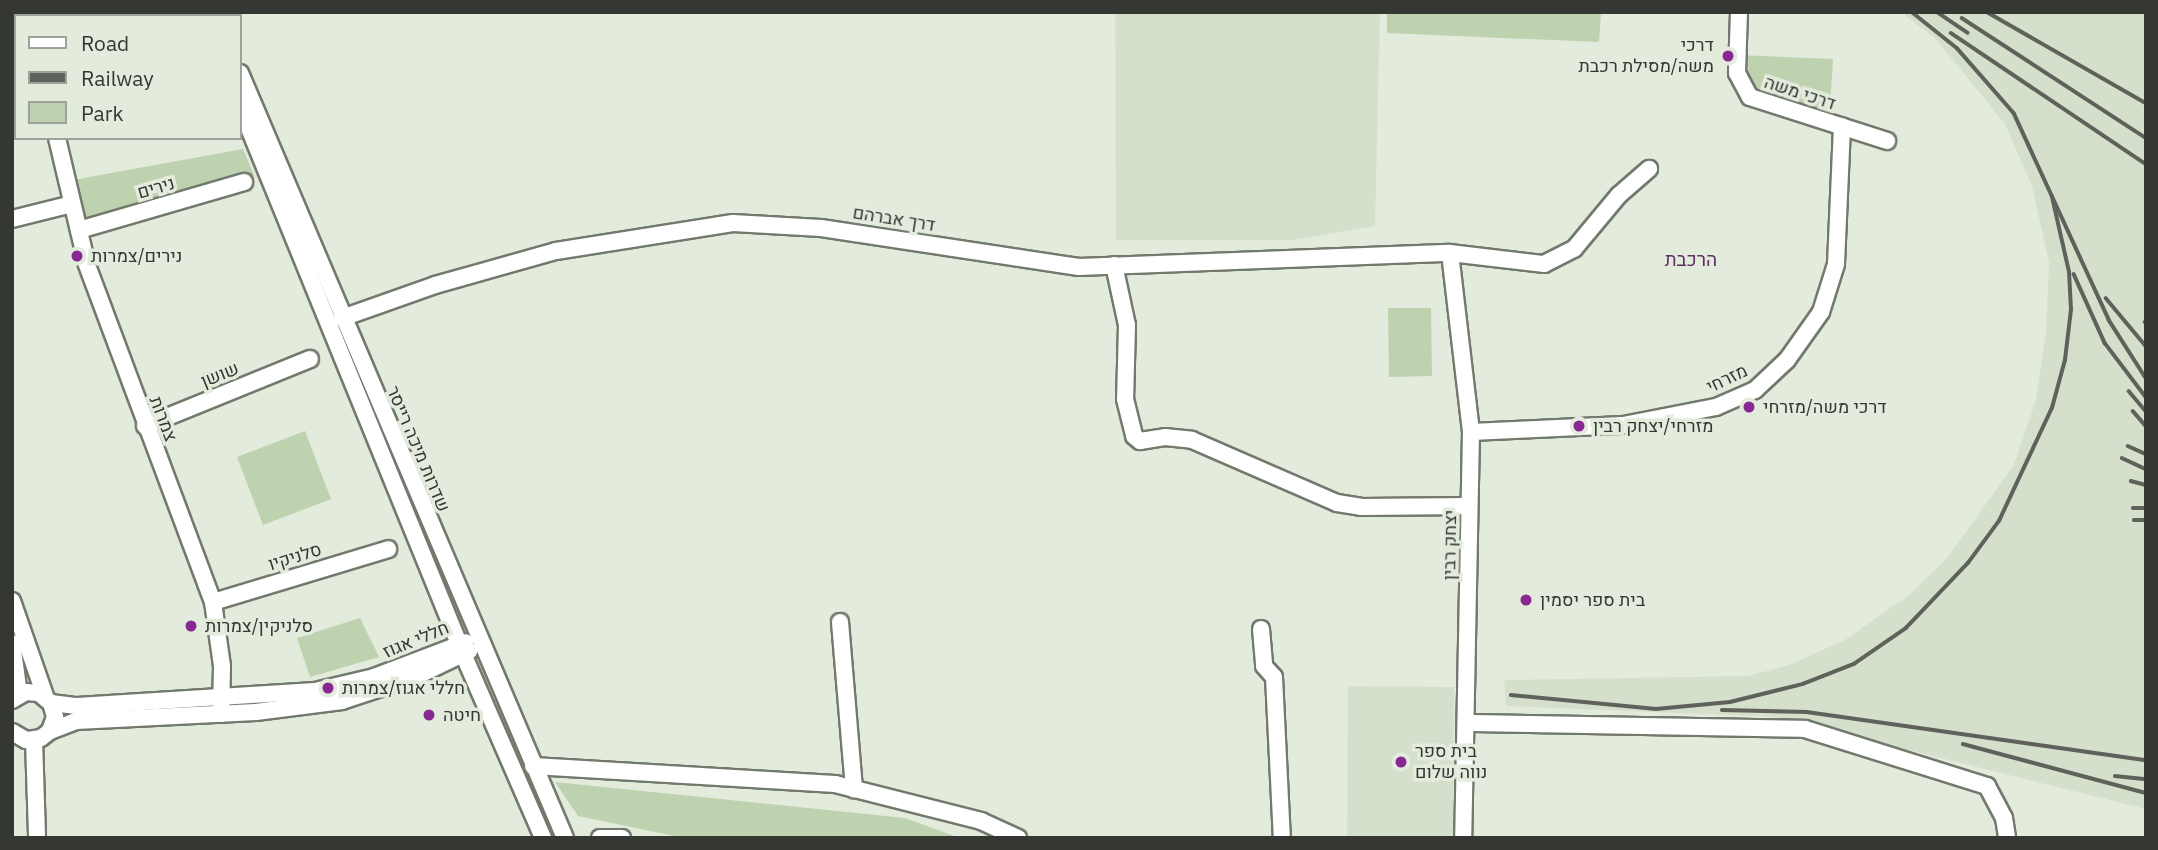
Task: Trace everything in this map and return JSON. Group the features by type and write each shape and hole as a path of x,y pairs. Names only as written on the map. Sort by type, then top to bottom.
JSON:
{"street":[{"name":"דרכי משה","path":"1739,12 1737,73 1744,91 1759,103 1887,141"},
{"name":"שדרות מיכה רייסר","path":"242,78 479,642 565,838"},
{"name":"שדרות מיכה רייסר","path":"242,111 461,649 543,838"},
{"name":"מזרחי","path":"1471,432 1623,425 1716,407 1755,390 1787,359 1821,312 1836,264 1842,126"},
{"name":"צמרות","path":"57,140 87,265 213,602 221,706"},
{"name":"דרך אברהם","path":"342,318 435,285 556,251 733,223 821,228 1079,267 1450,253 1544,264 1574,249 1619,195 1649,169"},
{"name":"נירים","path":"79,230 244,182"},
{"path":"12,219 72,204"},
{"name":"יצחק רבין","path":"1450,253 1471,432 1463,838"},
{"path":"1114,265 1127,325 1125,399 1134,436 1140,441 1166,437 1192,440 1337,503 1361,507 1469,506"},
{"name":"שושן","path":"145,426 310,359"},
{"name":"סלניקיו","path":"213,602 388,549"},
{"path":"12,601 55,717 50,731"},
{"path":"840,622 854,789"},
{"path":"1261,629 1264,666 1274,677 1282,838"},
{"name":"חללי אגוז","path":"34,740 76,721 221,706 354,683 479,642"},
{"path":"12,643 14,698"},
{"name":"חללי אגוז","path":"14,698 48,700 77,706 221,706"},
{"path":"1466,723 1805,729 1987,786 2004,818 2007,838"},
{"path":"12,732 34,740 37,838"},
{"path":"533,766 721,775 854,789 981,821 1018,838"},
{"path":"600,838 622,838"}],"shaded area":[{"path":"1115,12 1380,12 1375,226 1292,240 1116,240"},
{"path":"1908,12 2146,12 2146,809 1776,717 1506,706 1504,680 1748,676 1789,665 1845,640 1909,595 1947,558 2014,465 2036,400 2046,332 2049,262 2032,186 2005,124 1935,38 1905,16"},
{"name":"בית ספר נווה שלום","path":"1348,686 1454,687 1453,838 1347,838"}],"green space":[{"path":"1387,12 1601,12 1599,42 1387,33"},
{"path":"1737,55 1833,59 1829,123 1759,103"},
{"path":"243,149 254,175 83,224 73,180"},
{"path":"1388,308 1431,308 1432,376 1389,377"},
{"path":"305,431 331,499 263,525 237,457"},
{"path":"360,618 379,657 310,677 297,638"},
{"path":"555,782 905,818 960,838 684,838 578,816"}],"railway":[{"path":"1912,12 1957,48 2014,113 2109,320 2146,378"},
{"path":"1937,12 1968,33"},
{"path":"1987,12 2146,103"},
{"path":"1962,18 2146,138"},
{"path":"1951,33 2146,164"},
{"path":"1511,695 1656,709 1730,702 1803,684 1854,664 1906,628 1968,563 1999,521 2052,408 2065,360 2071,310 2069,272 2052,197"},
{"path":"2074,274 2105,343 2146,397"},
{"path":"2106,298 2146,346"},
{"path":"2129,391 2146,411"},
{"path":"2133,411 2146,426"},
{"path":"2128,446 2146,454"},
{"path":"2122,458 2146,469"},
{"path":"2131,481 2146,485"},
{"path":"2133,508 2146,508"},
{"path":"2134,520 2146,520"},
{"path":"1722,710 1807,712 2146,760"},
{"path":"1963,744 2146,793"},
{"path":"2115,776 2146,779"}],"place":[{"name":"דרכי משה/מסילת רכבת","path":"1728,56"},
{"name":"נירים/צמרות","path":"77,256"},
{"name":"דרכי משה/מזרחי","path":"1749,407"},
{"name":"מזרחי/יצחק רבין","path":"1579,426"},
{"name":"בית ספר יסמין","path":"1526,600"},
{"name":"סלניקין/צמרות","path":"191,626"},
{"name":"חללי אגוז/צמרות","path":"328,688"},
{"name":"חיטה","path":"429,715"},
{"name":"בית ספר נווה שלום","path":"1401,762"}],"district":[{"name":"הרכבת","path":"1691,260"}]}
